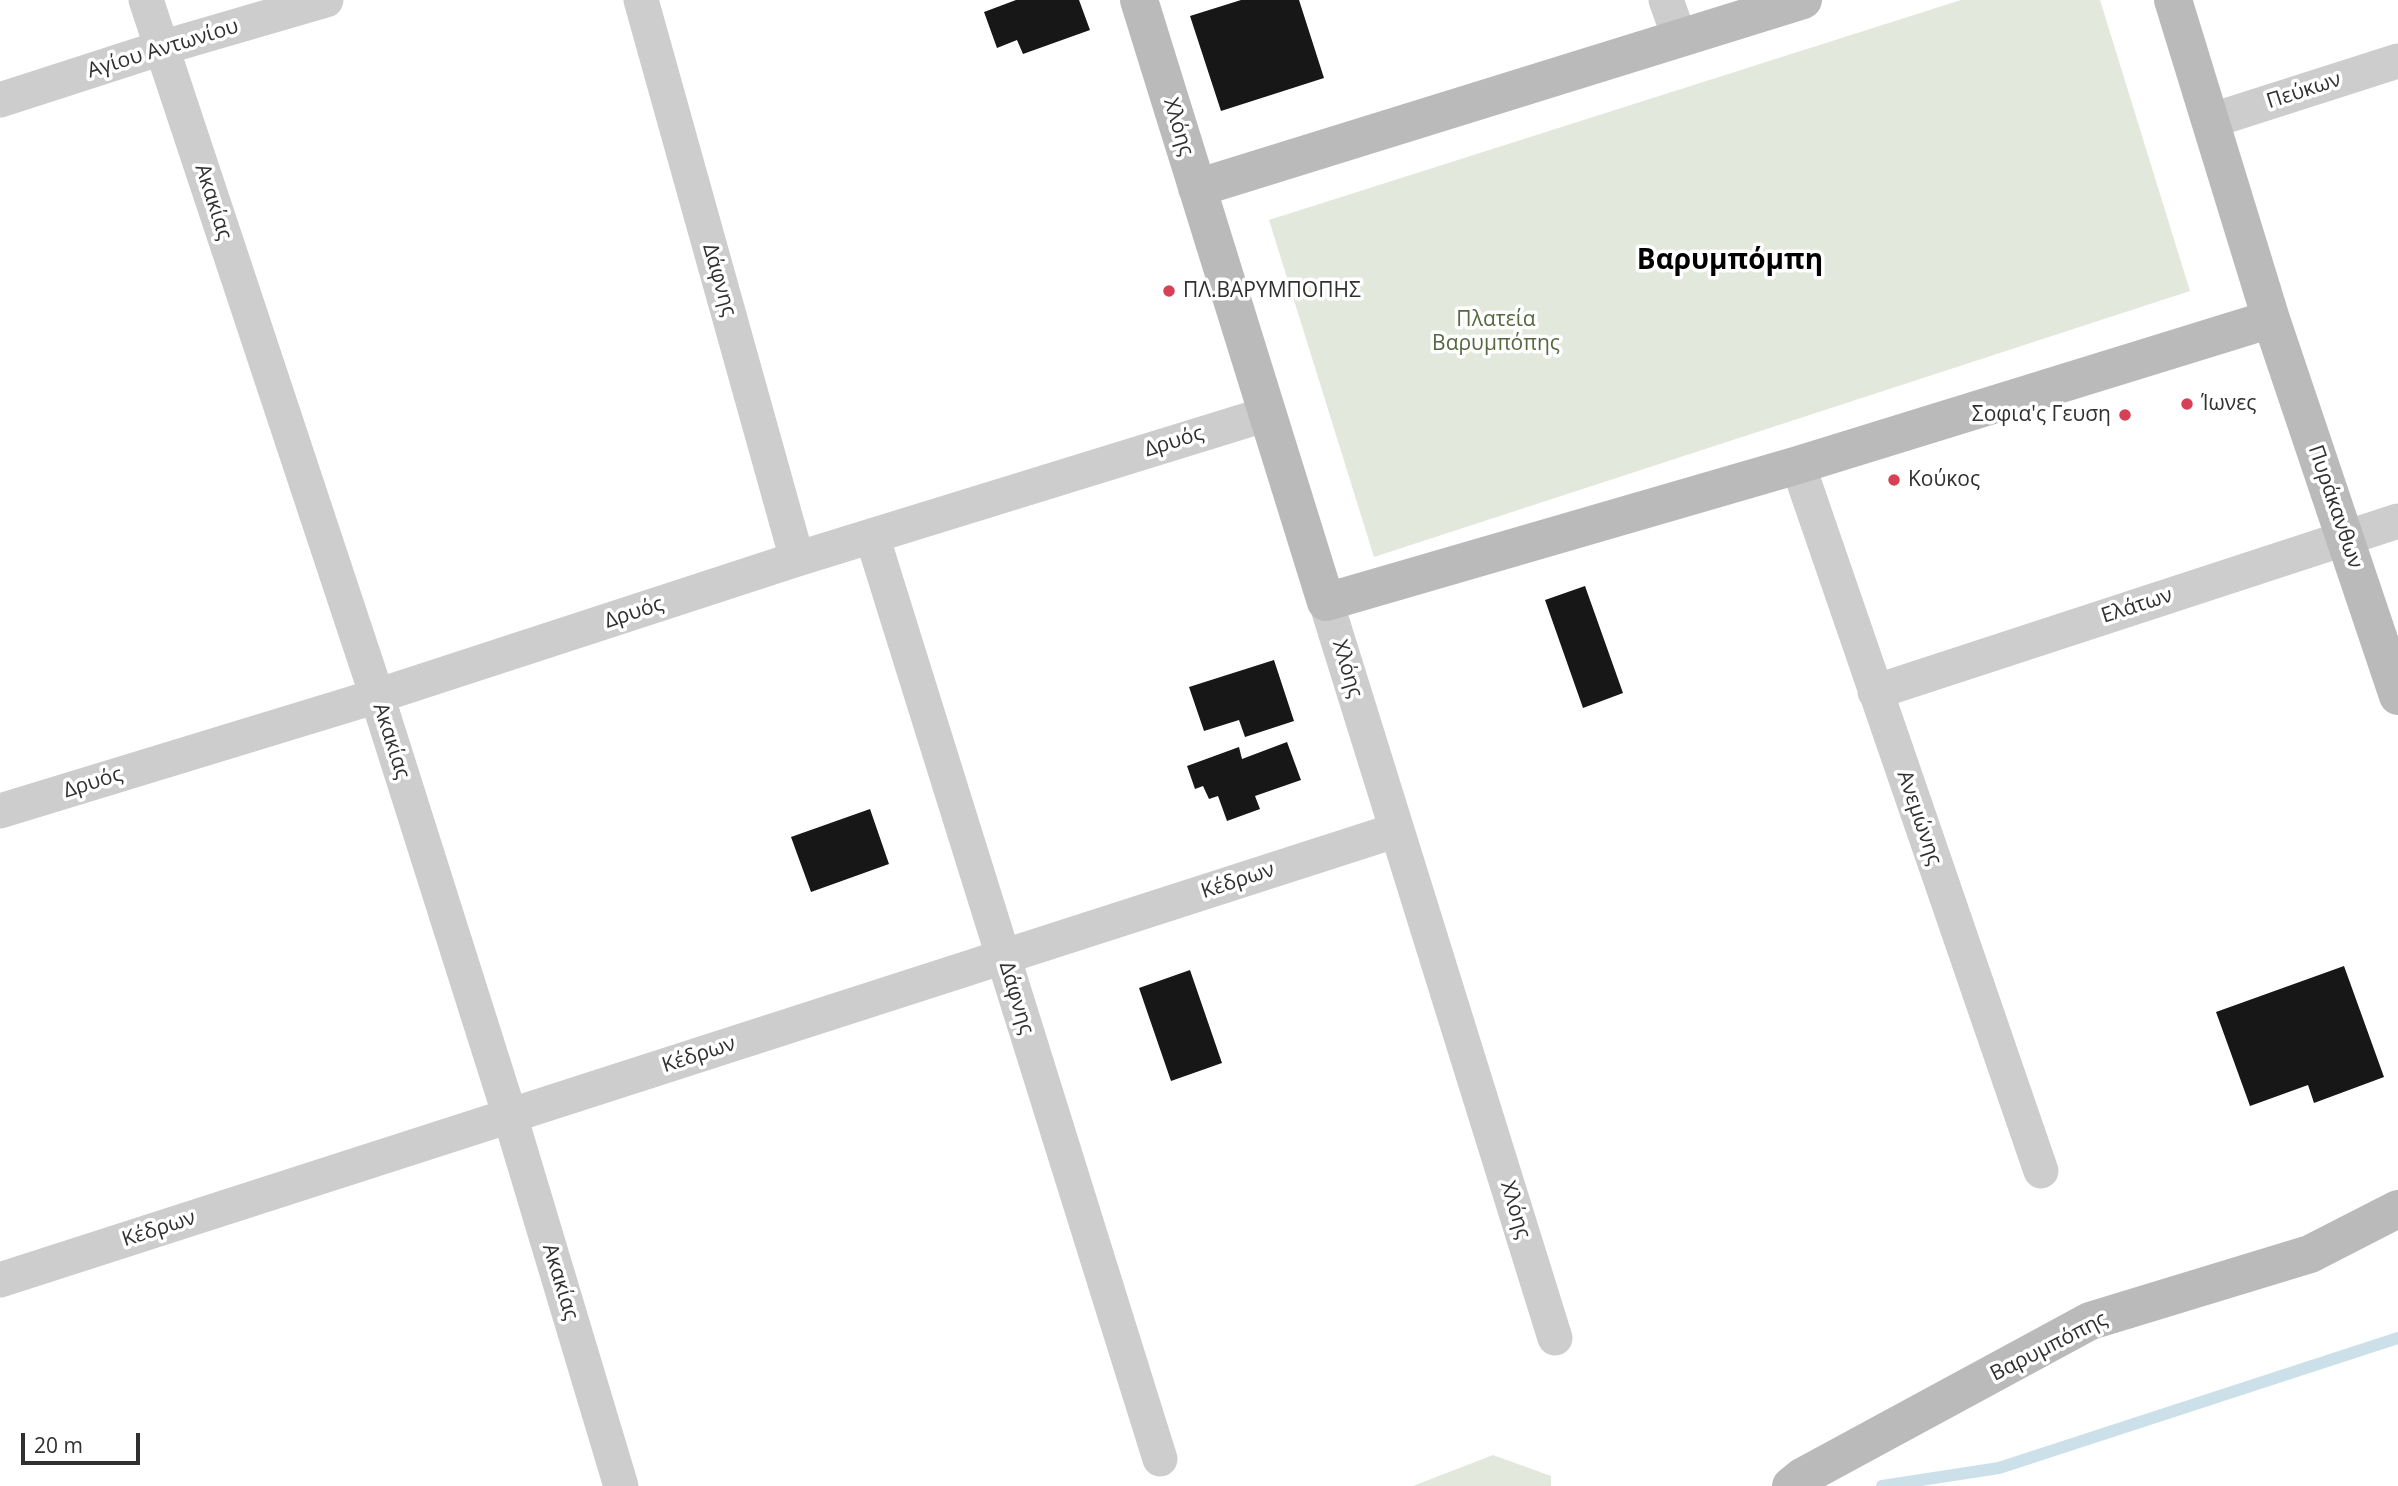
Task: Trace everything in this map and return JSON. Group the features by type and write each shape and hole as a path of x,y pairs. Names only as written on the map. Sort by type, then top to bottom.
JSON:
{"street":[{"name":"Ακακίας","path":"146,0 377,696 510,1116 621,1486"},
{"name":"Αγίου Αντωνίου","path":"0,100 161,48 326,0"},
{"name":"Δάφνης","path":"641,0 797,559"},
{"name":"Χλόης","path":"1139,0 1555,1338"},
{"path":"1666,0 1680,39"},
{"path":"1197,188 1803,0"},
{"name":"Πυράκανθων","path":"2173,0 2271,320 2398,695"},
{"name":"Πεύκων","path":"2210,121 2398,61"},
{"path":"1325,602 1798,465 2271,320"},
{"name":"Δρυός","path":"0,811 377,696 797,559 1267,414"},
{"name":"Ανεμώνης","path":"1798,465 2041,1171"},
{"name":"Ελάτων","path":"1875,692 2398,521"},
{"name":"Δάφνης","path":"872,536 1160,1459"},
{"name":"Κέδρων","path":"0,1280 1397,830"},
{"name":"Βαρυμπόπης","path":"1791,1486 1802,1477 2090,1321 2311,1254 2398,1209"}],"green space":[{"name":"Πλατεία Βαρυμπόπης","path":"1961,0 2100,0 2190,291 1374,557 1269,220"},
{"path":"1493,1455 1551,1476 1551,1486 1413,1486"}],"building":[{"path":"1016,0 1079,0 1090,30 1023,54 1017,40 997,48 984,12"},
{"path":"1241,0 1299,0 1324,78 1221,111 1190,16"},
{"path":"1585,586 1623,693 1583,708 1545,600"},
{"path":"1274,660 1294,721 1245,737 1239,720 1204,731 1189,687"},
{"path":"1287,742 1301,780 1255,796 1260,809 1227,821 1218,796 1209,799 1203,786 1195,789 1187,766 1239,747 1242,759"},
{"path":"870,809 889,864 811,892 791,837"},
{"path":"2344,966 2384,1077 2314,1103 2308,1085 2250,1106 2216,1012"},
{"path":"1190,970 1222,1063 1171,1081 1139,988"}],"waterway":[{"path":"1882,1486 1999,1468 2398,1338"}],"place":[{"name":"ΠΛ.ΒΑΡΥΜΠΟΠΗΣ","path":"1169,291"},
{"name":"Ίωνες","path":"2187,404"},
{"name":"Σοφια'ς Γευση","path":"2125,415"},
{"name":"Κούκος","path":"1894,480"}],"district":[{"name":"Βαρυμπόμπη","path":"1730,261"}]}
